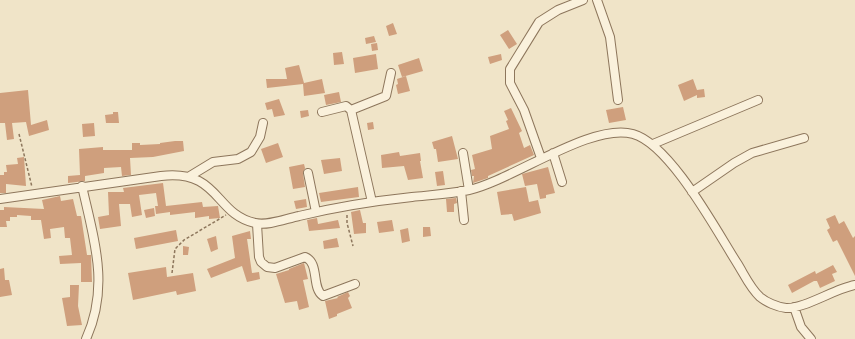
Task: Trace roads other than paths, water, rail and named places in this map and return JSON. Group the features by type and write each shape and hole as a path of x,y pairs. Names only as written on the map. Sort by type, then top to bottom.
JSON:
{"street":[{"path":"541,158 529,123 510,83 510,69 540,22 558,10 583,0"},
{"path":"597,0 610,37 618,100"},
{"path":"351,110 386,96 391,73"},
{"path":"653,144 758,100"},
{"path":"322,112 346,106 351,110 372,202"},
{"path":"190,176 213,162 238,159 251,152 260,137 263,123"},
{"path":"0,199 82,186 174,174 190,176 208,187 233,211 244,219 257,224 265,224 316,212 372,202 465,190 497,181 541,158 612,132 634,134 653,144 672,166 692,192 756,293 767,302 785,308 794,307 836,290 855,285"},
{"path":"692,192 734,163 752,153 804,138"},
{"path":"463,153 465,190 464,220"},
{"path":"553,153 562,182"},
{"path":"308,173 316,212"},
{"path":"82,186 97,253 99,283 94,321 86,339"},
{"path":"257,224 259,257 261,262 267,268 275,268 294,259 305,257 313,264 319,292 323,296 355,284"},
{"path":"794,307 801,327 811,339"}]}
